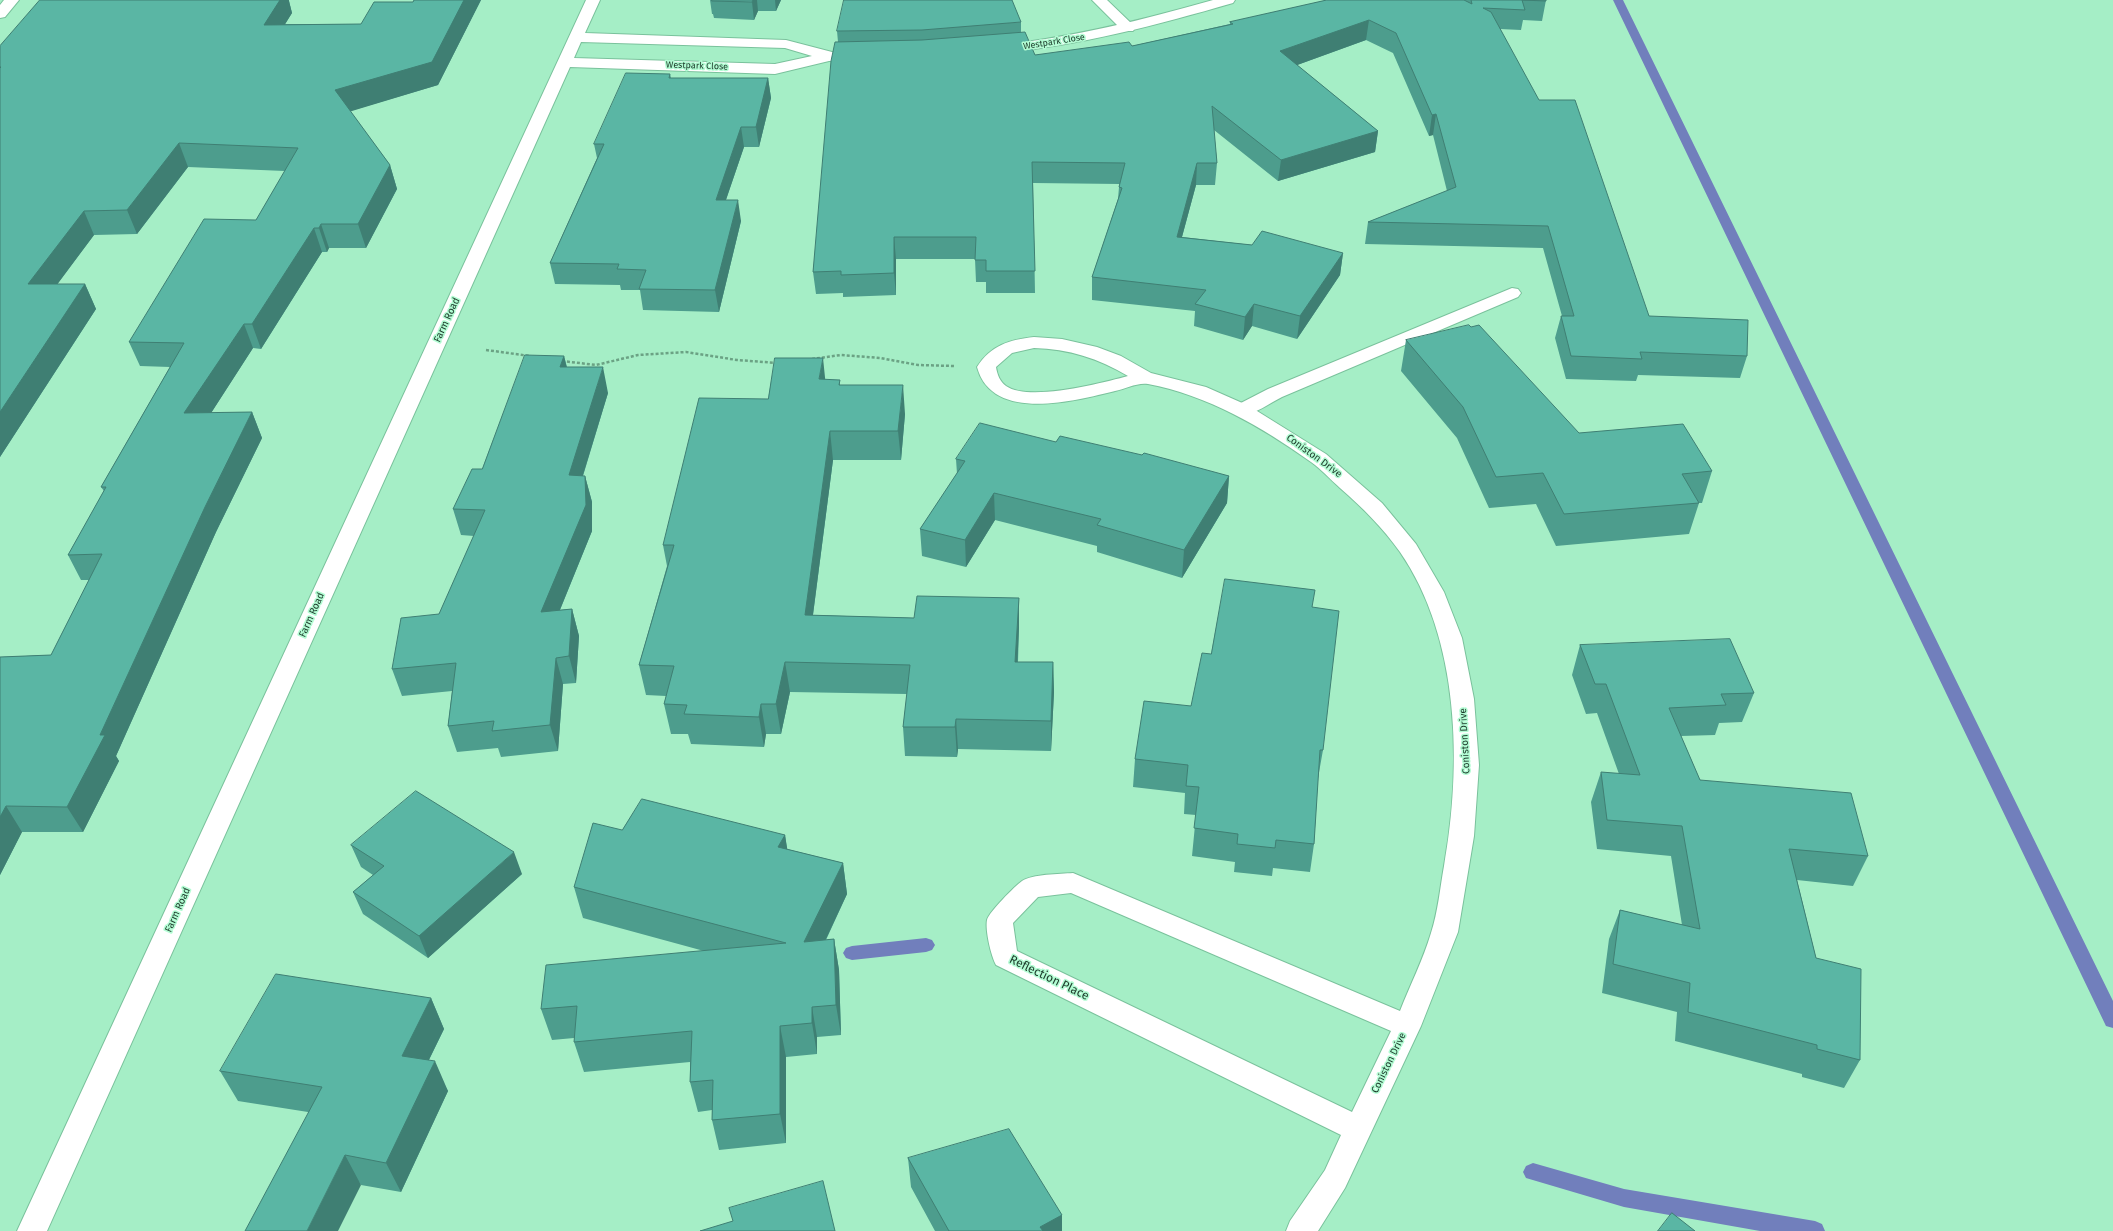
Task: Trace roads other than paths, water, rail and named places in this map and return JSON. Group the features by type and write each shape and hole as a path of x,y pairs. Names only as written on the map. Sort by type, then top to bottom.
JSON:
{"street":[{"path":"0,14 12,0"},
{"name":"Farm Road","path":"32,1231 593,0"},
{"path":"1099,0 1128,28"},
{"name":"Westpark Close","path":"984,50 1015,48 1091,36 1166,19 1228,0"},
{"name":"Westpark Close","path":"576,37 786,44 829,56"},
{"name":"Westpark Close","path":"565,62 775,69 829,56 876,56"},
{"path":"1242,410 1275,393 1512,293"},
{"name":"Coniston Drive","path":"1144,377 1113,386 1052,398 1037,398 1015,396 999,390 989,378 986,367 994,356 1008,347 1029,344 1056,343 1083,349 1113,359 1144,377 1199,390 1242,410 1319,458 1375,508 1409,549 1433,592 1452,638 1462,699 1467,765 1462,836 1445,932 1407,1026 1335,1179 1301,1231"},
{"name":"Reflection Place","path":"1358,1129 1005,957 1000,920 1031,888 1073,883 1407,1026"}],"waterway":[{"path":"1618,0 2113,1020"},
{"path":"852,953 926,945"},
{"path":"1533,1172 1624,1198 1815,1231"}]}
